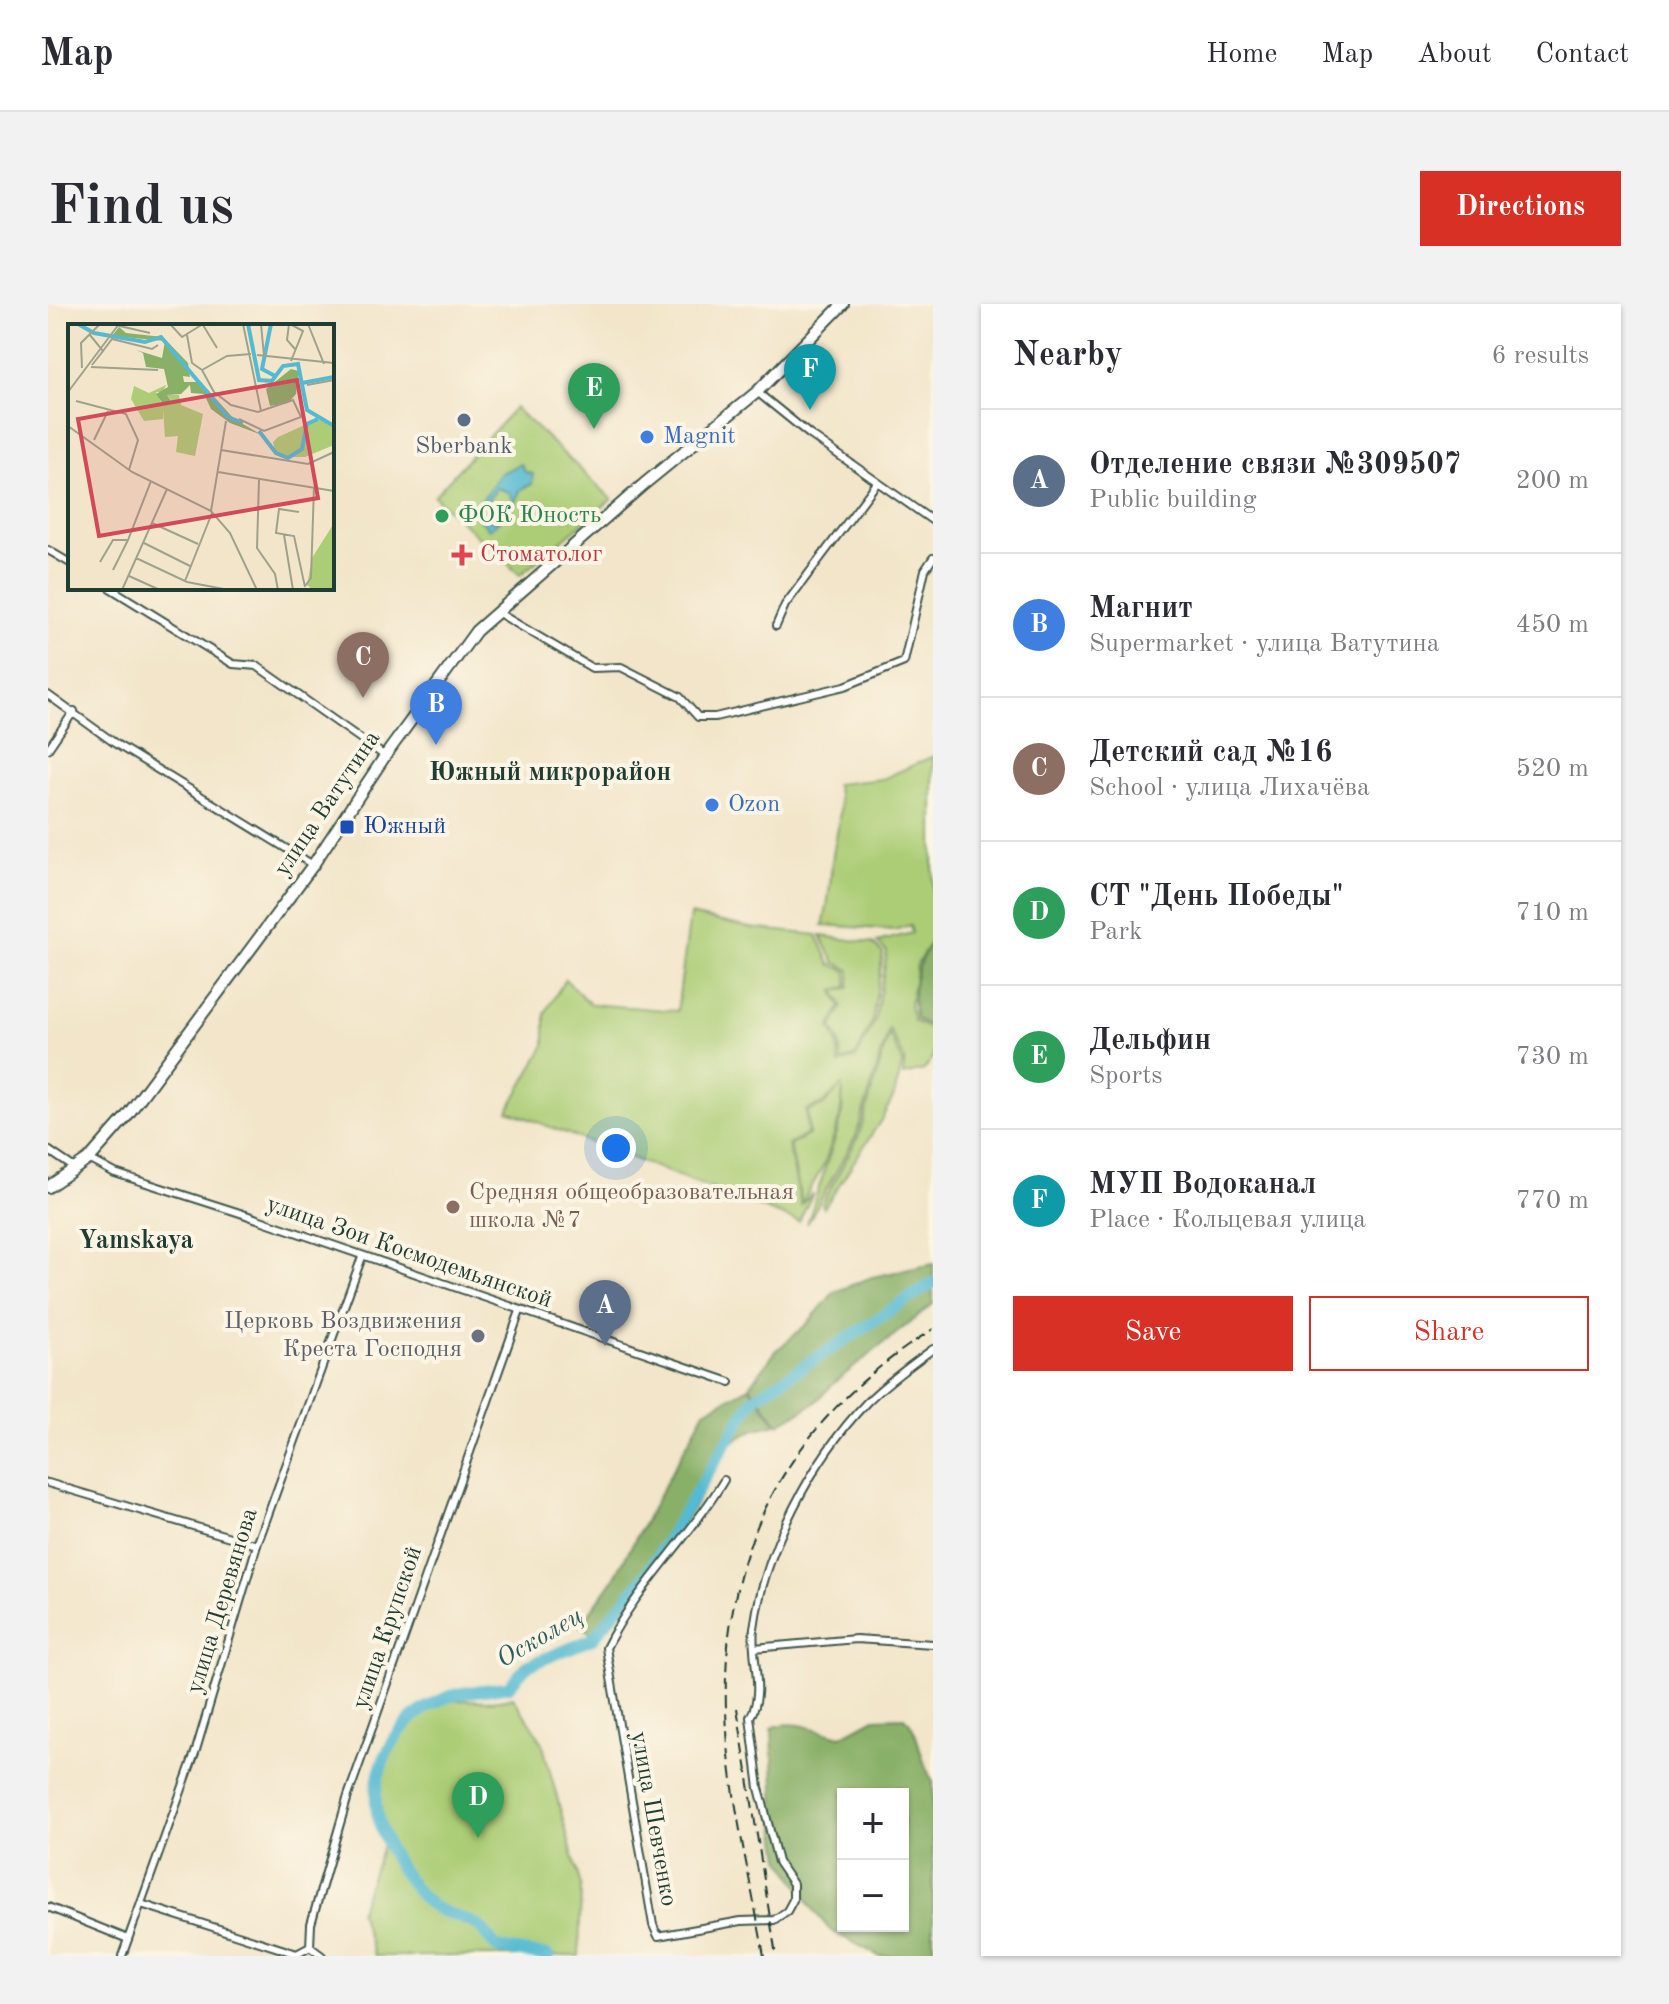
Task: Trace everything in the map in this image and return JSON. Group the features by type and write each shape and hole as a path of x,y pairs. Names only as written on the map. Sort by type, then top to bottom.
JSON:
{"main road":[{"name":"улица Ватутина","path":"48,1187 89,1159 126,1117 313,865 460,651 495,611 757,392 843,304"}],"street":[{"path":"757,392 876,484 933,521"},
{"path":"776,626 785,605 876,484"},
{"path":"48,550 68,562"},
{"path":"495,611 592,668 621,667 680,697 698,717 715,717 845,686 904,662 925,570 933,558"},
{"path":"113,590 233,664 257,666 385,756"},
{"path":"48,695 116,744 313,865"},
{"path":"48,749 74,711"},
{"path":"48,1150 76,1169"},
{"name":"улица Зои Космодемьянской","path":"89,1159 115,1173 730,1382"},
{"name":"улица Деревянова","path":"122,1956 196,1750 257,1545 362,1257"},
{"name":"улица Крупской","path":"310,1947 311,1924 353,1782 520,1311"},
{"path":"933,1349 869,1400 836,1438 783,1528 754,1648 856,1639 933,1644"},
{"name":"улица Шевченко","path":"724,1480 703,1514 618,1624 606,1648 653,1925 658,1936 741,1921 774,1920 787,1911 793,1900 793,1884 778,1862 759,1788 750,1717 757,1707 754,1648"},
{"path":"48,1483 257,1545"},
{"path":"141,1904 297,1954 310,1947 322,1956"},
{"path":"48,1907 128,1939"}],"green space":[{"path":"515,408 612,499 520,575 434,496"},
{"path":"933,756 933,938 917,964 910,1005 914,1021 933,1031 933,1057 924,1070 903,1075 905,1060 889,1029 856,1136 807,1224 842,1117 843,1089 840,1117 824,1165 802,1203 790,1145 809,1135 808,1111 823,1106 843,1085 822,1104 806,1110 807,1134 788,1145 801,1205 813,1193 799,1222 508,1111 545,1045 545,1013 565,979 590,1004 677,1011 690,915 750,928 817,935 830,964 847,971 847,987 833,990 841,1006 830,1027 837,1042 839,1064 856,1058 875,1020 887,952 877,942 912,933 910,925 895,930 823,925 840,814 835,784 883,779"},
{"path":"821,936 872,943 883,953 872,1022 856,1056 841,1061 839,1040 832,1027 843,1006 835,991 849,988 850,970 834,962"},
{"path":"933,941 933,1028 916,1019 913,999 918,968"},
{"path":"889,1034 903,1062 894,1096 824,1208 822,1204 859,1135"},
{"path":"933,1264 933,1304 833,1384 814,1404 779,1424 750,1386 776,1351 807,1324 834,1292 872,1277"},
{"path":"749,1387 777,1424 753,1430 729,1444 670,1550 596,1636 580,1626 613,1580 705,1411"},
{"path":"513,1697 542,1742 581,1886 579,1956 529,1953 500,1947 475,1922 431,1903 407,1877 384,1827 381,1800 383,1775 392,1750 407,1728 430,1709 450,1701 492,1701"},
{"path":"905,1717 915,1732 933,1781 933,1956 879,1956 830,1930 814,1911 781,1858 775,1819 772,1728 798,1725 841,1736 874,1718"},
{"path":"384,1841 392,1861 426,1904 443,1915 474,1926 496,1950 536,1956 375,1956 359,1912"}],"water":[{"path":"521,464 525,472 533,474 532,484 520,490 515,503 509,492 497,488 481,510 488,520 500,521 489,529 473,513 501,473"}],"waterway":[{"name":"Осколец","path":"549,1956 497,1948 477,1925 435,1908 409,1880 390,1850 378,1818 377,1782 390,1747 400,1732 427,1707 459,1694 509,1686 527,1666 592,1639 644,1578 753,1399 933,1283"}],"railway":[{"path":"764,1956 735,1802 728,1740 728,1648 737,1591 752,1538 775,1489 805,1444 841,1402 884,1364 933,1329"},
{"path":"737,1708 776,1956"}],"place":[{"name":"МУП Водоканал","path":"810,410"},
{"name":"Sberbank","path":"464,420"},
{"name":"Дельфин","path":"594,429"},
{"name":"Magnit","path":"647,437"},
{"name":"ФОК Юность","path":"442,516"},
{"name":"Стоматолог","path":"462,555"},
{"name":"Детский сад №16","path":"363,698"},
{"name":"Магнит","path":"436,745"},
{"name":"Ozon","path":"712,805"},
{"name":"Южный","path":"347,827"},
{"name":"Средняя общеобразовательная школа №7","path":"453,1207"},
{"name":"Церковь Воздвижения Креста Господня","path":"478,1336"},
{"name":"Отделение связи №309507","path":"605,1346"},
{"name":"СТ \"День Победы\"","path":"478,1838"}],"district":[{"name":"Южный микрорайон","path":"550,773"},
{"name":"Yamskaya","path":"136,1241"}]}
